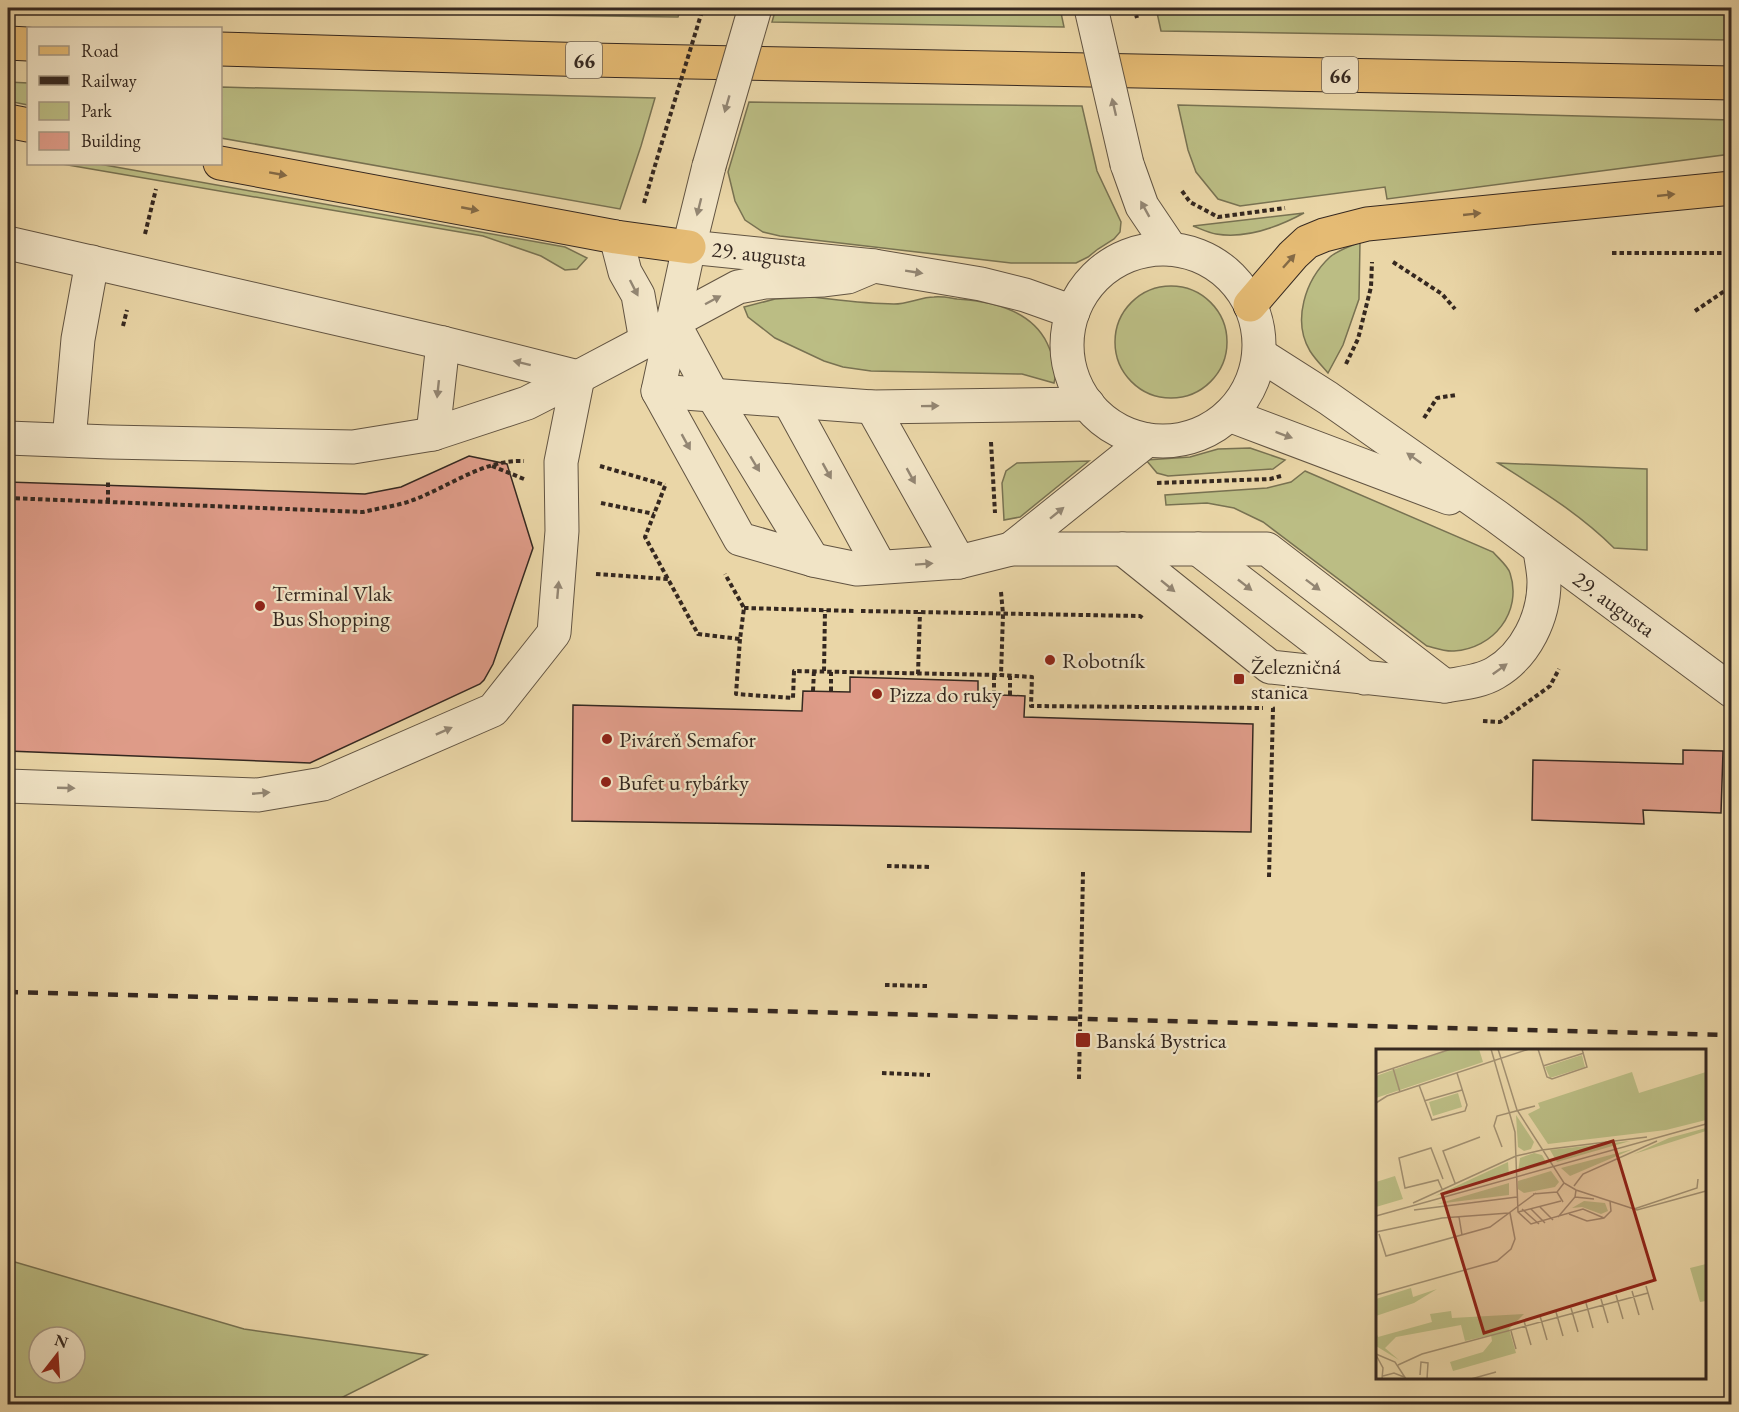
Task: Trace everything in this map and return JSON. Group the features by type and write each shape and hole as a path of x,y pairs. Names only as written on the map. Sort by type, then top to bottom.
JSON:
{"main road":[{"path":"8,43 27,44"},
{"name":"66","path":"222,49 592,60 1731,83"},
{"path":"8,121 27,125"},
{"path":"222,163 616,237 689,247"},
{"path":"1250,305 1307,242 1367,224 1731,188"}],"street":[{"name":"29. augusta","path":"755,8 709,166 689,247 874,266 981,284 1025,295 1073,312"},
{"path":"1091,8 1127,164 1142,206 1171,249"},
{"path":"616,237 625,272 638,295 646,341"},
{"path":"8,243 443,343 578,378"},
{"path":"689,247 658,391 740,539 813,560 857,569 958,562 1004,551 1267,549 1445,686"},
{"path":"1171,249 1190,253 1209,261 1226,273 1240,287 1250,305 1257,329 1259,354 1254,376 1244,397 1229,415 1199,434 1182,439 1147,440 1130,435 1100,417 1079,391 1068,360 1068,336 1073,312 1088,286 1111,264 1139,252 1171,249"},
{"path":"69,440 78,339 92,262"},
{"path":"8,438 353,447 433,435 527,403 646,341 673,322 738,287 765,282 848,277 874,266"},
{"path":"673,322 713,396 813,560"},
{"path":"433,435 443,343"},
{"name":"29. augusta","path":"1259,354 1329,398 1496,516 1731,690"},
{"path":"8,786 258,795 323,784 493,710 555,633 562,531 561,462 578,378"},
{"path":"658,391 872,407 1088,404"},
{"path":"789,401 880,567"},
{"path":"872,407 958,562"},
{"name":"29. augusta","path":"1229,415 1496,516"},
{"path":"1004,551 1147,440"},
{"path":"1123,549 1270,667 1445,686 1494,674 1515,657 1528,641 1539,617 1544,583 1540,549"},
{"path":"1198,549 1365,678"}],"path":[{"path":"643,205 703,8"},
{"path":"1178,185 1190,202 1218,217 1296,207"},
{"path":"148,221 156,189"},
{"path":"1612,253 1731,254"},
{"path":"1345,366 1358,339 1371,287 1372,258"},
{"path":"1390,260 1442,294 1455,309"},
{"path":"1695,310 1731,286"},
{"path":"1729,451 1731,316"},
{"path":"1419,426 1437,398 1456,395"},
{"path":"990,433 1004,551"},
{"path":"8,498 363,512 413,501 452,481 491,466 514,475"},
{"path":"600,466 665,485 674,483"},
{"path":"1155,483 1270,479 1285,475"},
{"path":"665,485 645,537 698,634 740,639"},
{"path":"600,503 654,514"},
{"path":"616,575 668,579"},
{"path":"1150,623 1140,616 744,608 736,694 793,698 794,671 875,675 1001,675 1032,676 1031,706 1273,708"},
{"path":"824,671 825,610"},
{"path":"918,674 920,612"},
{"path":"1001,675 1003,614"},
{"path":"813,691 814,671"},
{"path":"831,672 831,691"},
{"path":"937,680 938,674"},
{"path":"959,674 959,680"},
{"path":"994,675 994,695"},
{"path":"1010,676 1010,695"},
{"path":"1264,701 1273,708"},
{"path":"1269,877 1273,708"},
{"path":"10,858 11,1050"},
{"path":"887,866 930,867"},
{"path":"1079,1079 1083,872"},
{"path":"885,985 927,986"},
{"path":"882,1073 930,1075"}],"green space":[{"path":"11,8 681,8 678,17"},
{"path":"776,8 1060,8 1064,27 772,22"},
{"path":"1156,8 1705,8 1731,12 1731,40 1161,31"},
{"path":"8,82 27,83 27,105 8,101"},
{"path":"222,87 655,98 620,209 222,138"},
{"path":"749,102 1082,106 1097,171 1121,222 1120,232 1114,239 1076,263 1011,263 780,236 763,232 745,220 735,201 728,172"},
{"path":"1178,105 1731,120 1731,154 1387,199 1385,187 1240,206 1218,199 1196,172 1188,150"},
{"path":"68,165 105,165 565,247 587,258 577,269 565,270 541,256 483,236"},
{"path":"1304,213 1262,231 1239,235 1213,233 1193,226"},
{"path":"1360,242 1359,299 1343,345 1328,373 1312,354 1305,339 1302,327 1304,301 1321,266 1341,250"},
{"path":"1171,286 1192,290 1211,302 1223,321 1227,342 1223,363 1211,382 1192,394 1171,398 1150,394 1131,382 1119,363 1115,342 1119,321 1131,302 1150,290"},
{"path":"812,297 894,304 929,297 943,297 983,302 1009,309 1031,322 1047,343 1055,368 1054,383 1022,374 871,371 843,367 824,361 775,338 748,317 744,307 775,299"},
{"path":"1250,448 1285,460 1273,469 1168,476 1157,473 1146,460 1190,457 1218,449"},
{"path":"1089,461 1020,517 1004,520 1002,483 1006,471 1017,463"},
{"path":"1498,463 1647,469 1647,550 1614,548 1573,513"},
{"path":"1305,471 1493,552 1509,570 1513,587 1508,614 1501,626 1492,636 1468,649 1451,651 1427,646 1263,522 1234,508 1207,503 1166,505 1165,495 1267,488 1291,482"},
{"path":"8,1260 244,1329 427,1355 329,1404 8,1404"}],"building":[{"name":"Terminal Vlak Bus Shopping","path":"469,456 507,464 533,548 493,664 480,684 310,763 8,751 8,482 365,494 401,487"},
{"path":"850,677 978,681 978,694 1025,696 1024,717 1253,724 1251,832 572,821 573,705 802,711 803,691 850,692"},
{"path":"1683,750 1723,751 1721,813 1643,810 1644,824 1532,820 1533,760 1683,764"}],"railway":[{"path":"8,992 1732,1035"}],"place":[{"name":"Terminal Vlak Bus Shopping","path":"260,606"},
{"name":"Robotník","path":"1050,660"},
{"name":"Železničná stanica","path":"1239,679"},
{"name":"Pizza do ruky","path":"877,694"},
{"name":"Piváreň Semafor","path":"607,739"},
{"name":"Bufet u rybárky","path":"606,782"},
{"name":"Banská Bystrica","path":"1083,1040"}]}
